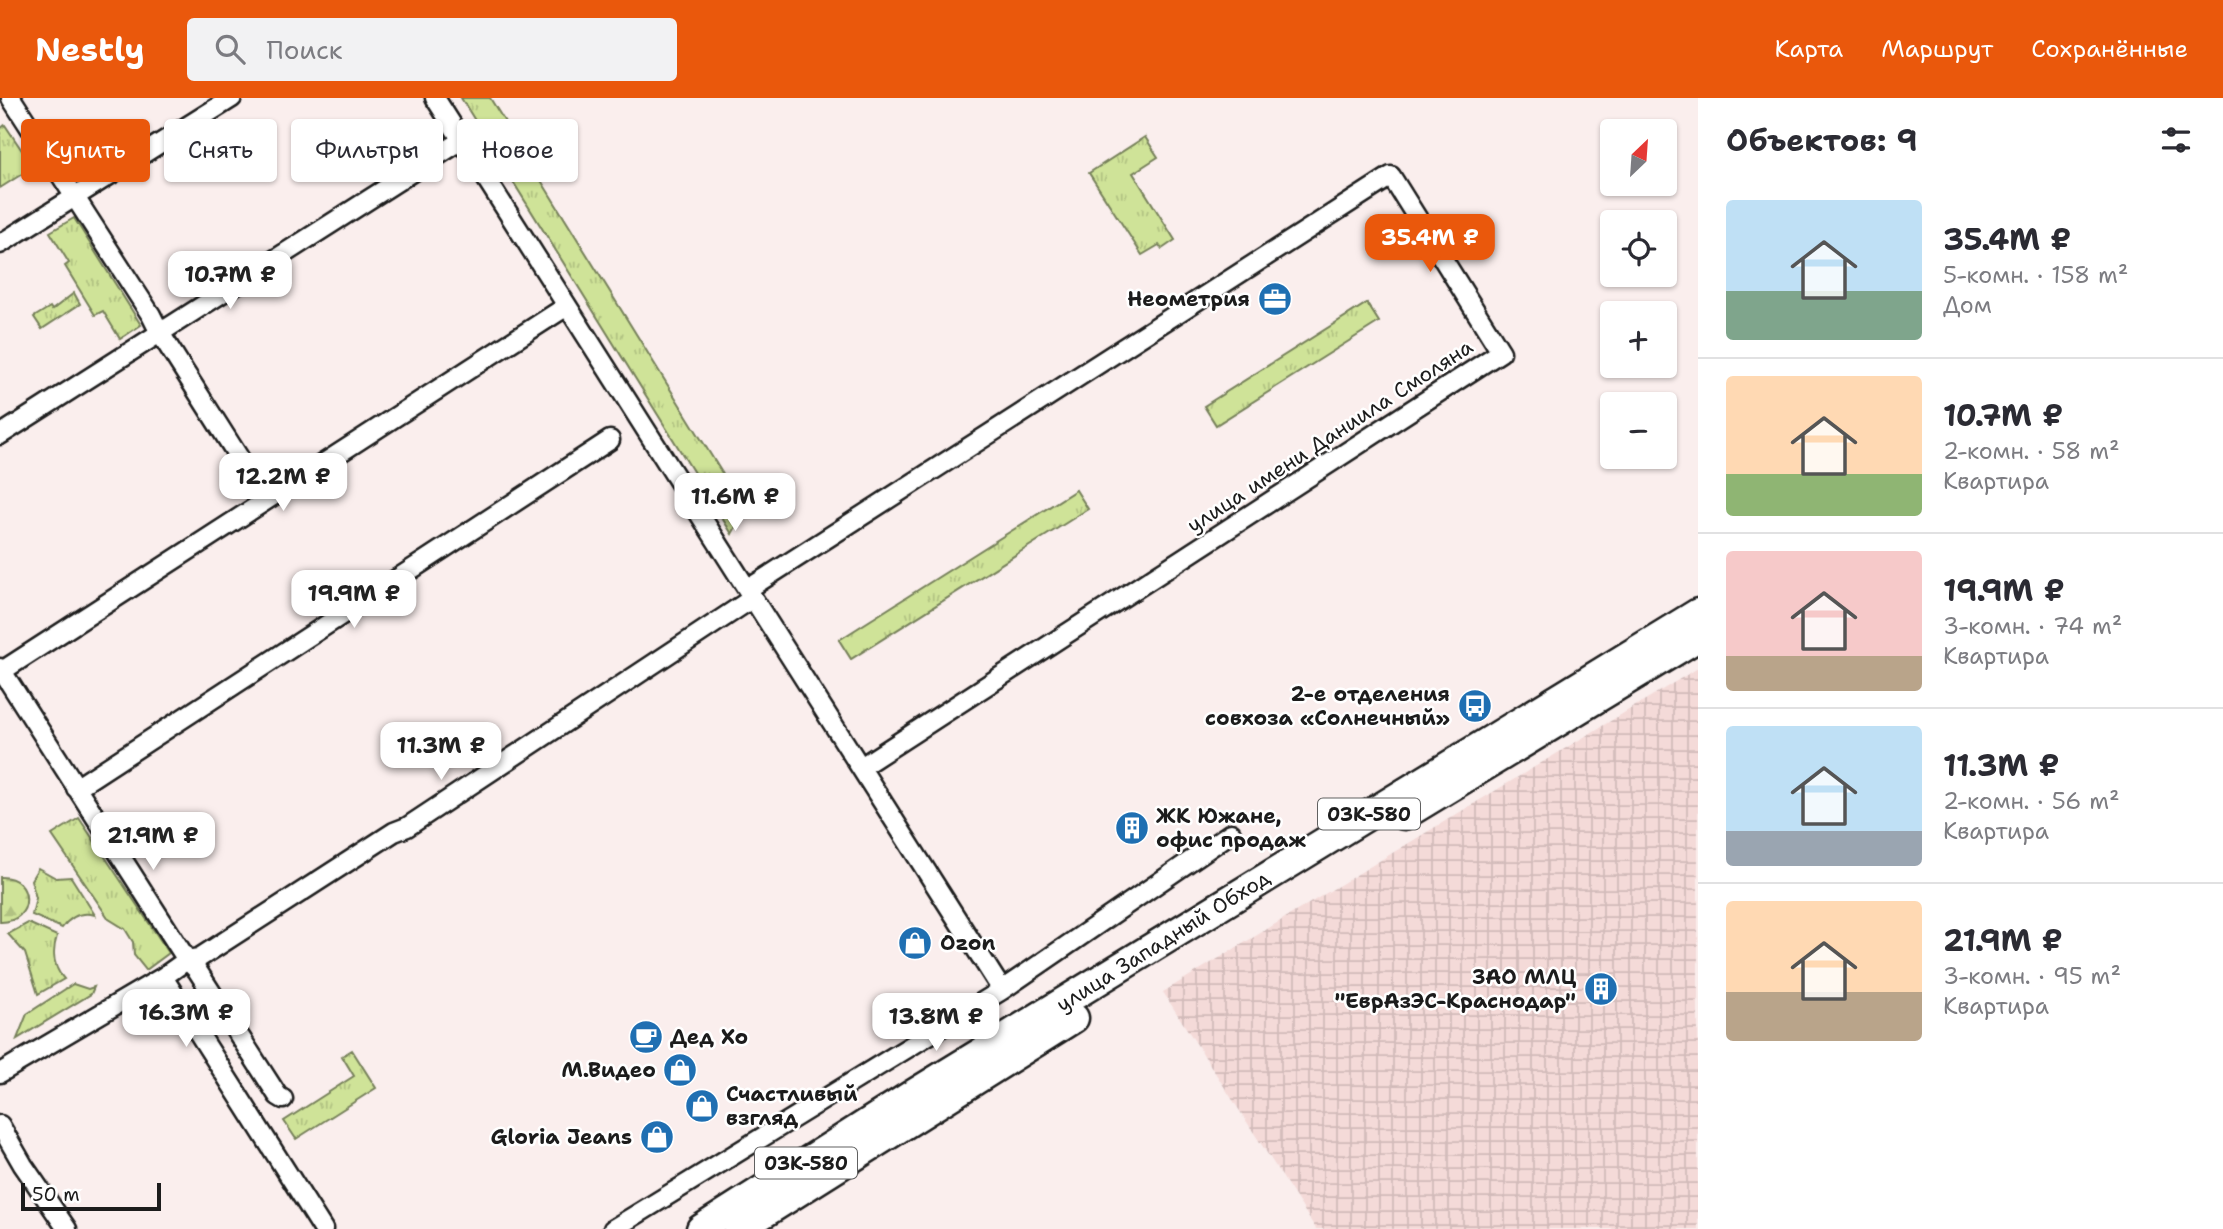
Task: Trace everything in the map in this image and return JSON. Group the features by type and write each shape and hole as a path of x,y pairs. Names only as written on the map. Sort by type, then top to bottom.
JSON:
{"highway":[{"name":"улица Западный Обход","path":"701,1229 910,1096 1697,632"},
{"name":"улица Западный Обход","path":"739,1229 1697,632"}],"street":[{"path":"10,98 151,315 266,500"},
{"path":"0,244 232,98"},
{"path":"435,98 457,132"},
{"path":"0,435 457,143"},
{"name":"улица имени Даниила Смоляна","path":"0,1073 163,977 187,960 199,958 394,832 407,827 750,593 1391,176 1501,352 860,767"},
{"path":"489,182 1002,990"},
{"path":"283,1099 278,1096 197,970 187,960 1,669 567,306"},
{"path":"76,788 610,440"},
{"path":"613,1229 1002,990 1231,833"},
{"path":"163,977 323,1229"},
{"path":"0,1125 23,1165 67,1229"}],"shaded area":[{"path":"1698,668 1698,1229 1316,1229 1163,992"}],"green space":[{"path":"461,98 490,98 503,119 474,119"},
{"path":"5,125 21,149 21,175 0,188 0,129"},
{"path":"1145,137 1158,157 1133,173 1175,240 1162,249 1159,245 1142,255 1089,173"},
{"path":"513,182 542,182 745,510 732,534"},
{"path":"74,218 141,325 120,339 103,311 95,315 65,266 69,263 50,232"},
{"path":"74,293 80,304 42,329 34,317 50,307 52,310"},
{"path":"1367,303 1379,322 1216,425 1204,406"},
{"path":"1076,490 1088,509 851,659 839,640"},
{"path":"79,818 169,953 146,970 134,955 133,942 125,929 109,919 52,835"},
{"path":"38,868 56,878 71,877 95,915 76,916 62,928 32,915 36,898 31,880"},
{"path":"0,877 20,884 26,899 25,908 20,915 0,922"},
{"path":"28,923 57,936 54,959 64,979 38,994 25,953 8,934"},
{"path":"73,984 88,989 94,987 91,994 17,1039 27,1014"},
{"path":"352,1050 376,1088 296,1139 284,1121 354,1076 342,1056"}],"place":[{"name":"Неометрия","path":"1275,299"},
{"name":"2-е отделения совхоза «Солнечный»","path":"1475,706"},
{"name":"ЖК Южане, офис продаж","path":"1132,828"},
{"name":"Ozon","path":"915,943"},
{"name":"ЗАО МЛЦ \"ЕврАзЭС-Краснодар\"","path":"1601,989"},
{"name":"Дед Хо","path":"646,1037"},
{"name":"М.Видео","path":"680,1070"},
{"name":"Счастливый взгляд","path":"702,1106"},
{"name":"Gloria Jeans","path":"657,1137"}]}
